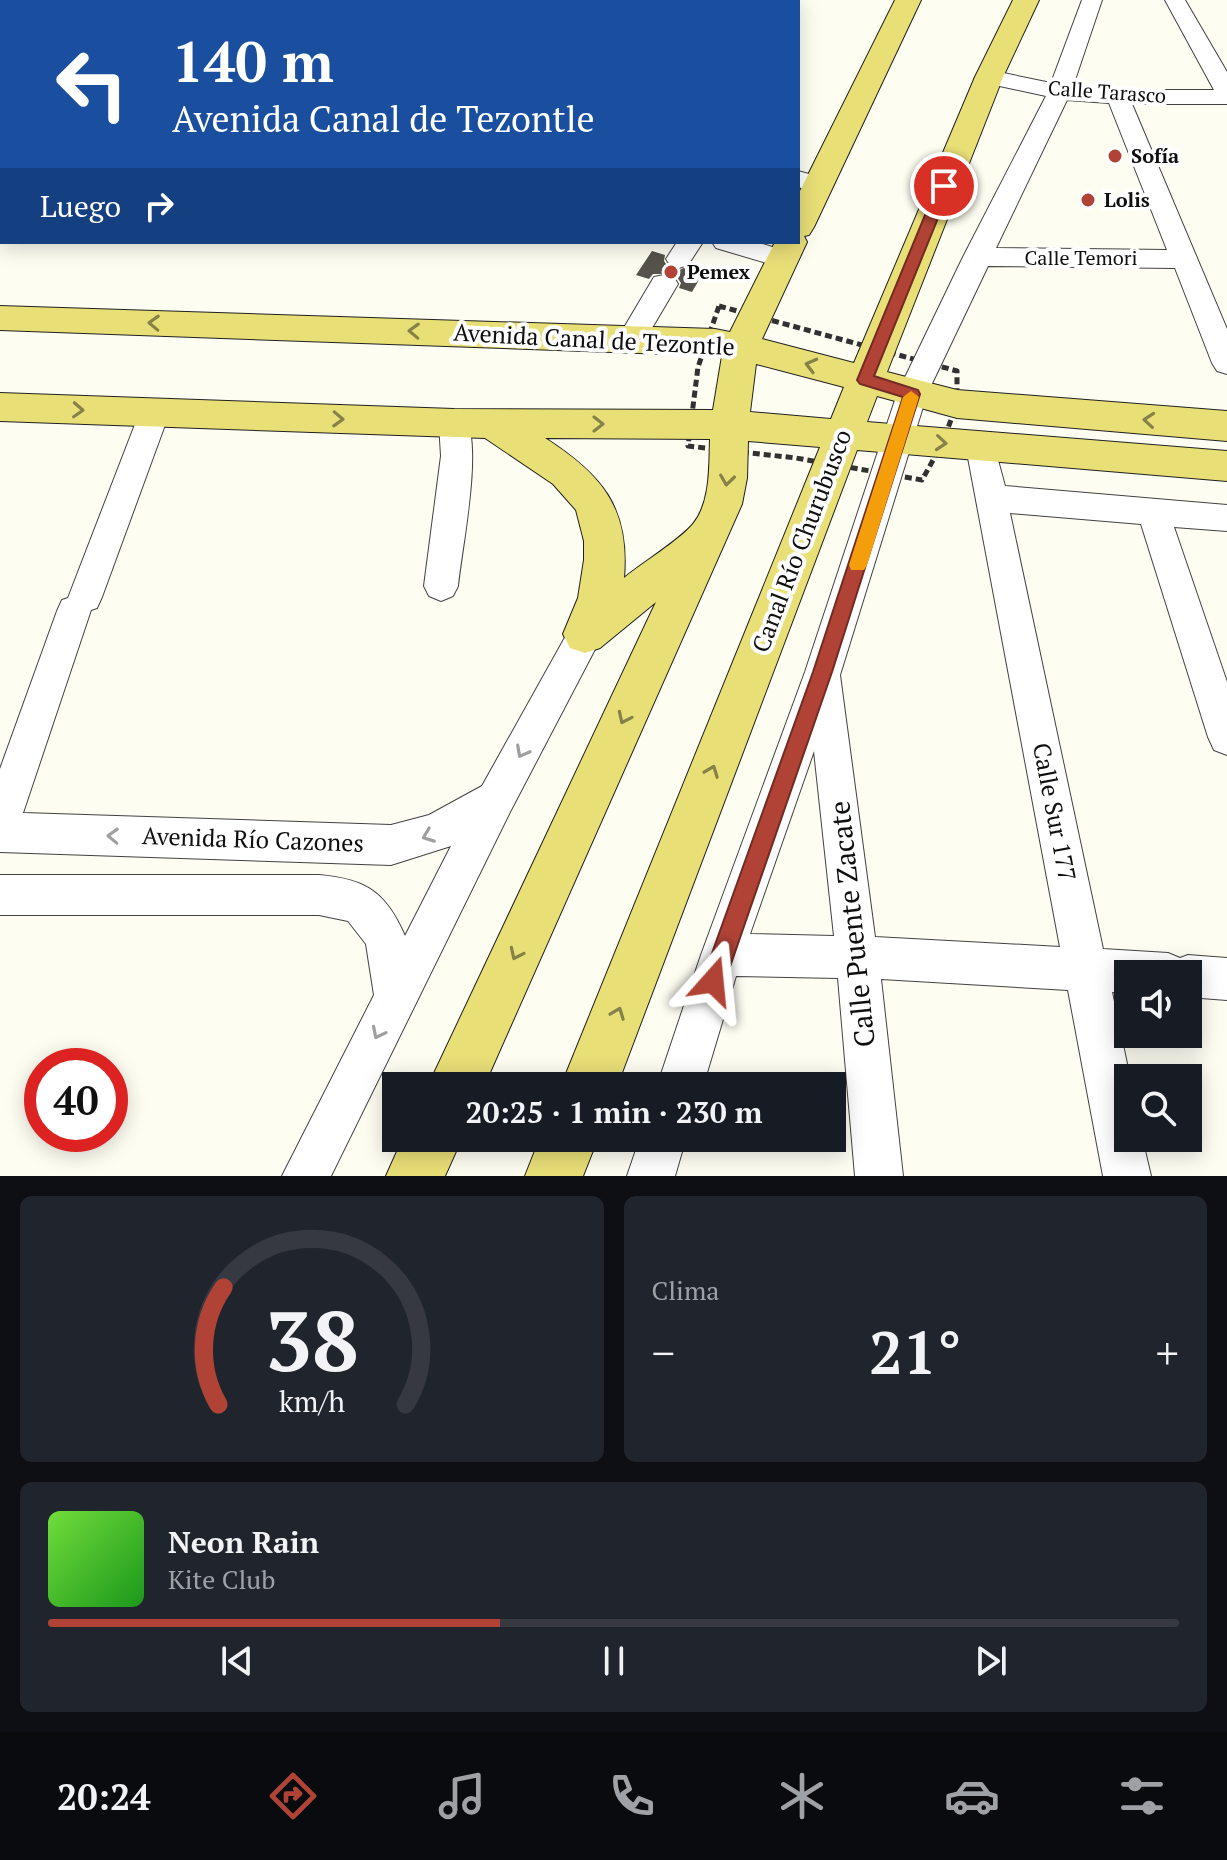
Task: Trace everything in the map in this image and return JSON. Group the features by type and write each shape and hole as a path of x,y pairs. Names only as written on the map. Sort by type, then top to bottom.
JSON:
{"main road":[{"path":"800,218 808,182 908,0"},
{"name":"Canal Río Churubusco","path":"594,1072 865,380 989,77 1026,0"},
{"path":"462,1072 722,504 728,478 729,425 741,347 787,250"},
{"name":"Avenida Canal de Tezontle","path":"0,318 715,342 912,394 984,407 1227,426"},
{"path":"0,407 474,423 729,425 1227,466"},
{"path":"474,423 582,486 593,505 601,526 605,569 602,591 585,634"},
{"path":"585,634 710,534"},
{"path":"415,1176 426,1152"},
{"path":"554,1176 563,1152"}],"street":[{"path":"684,1072 722,955 823,672 912,394 976,257 1059,92 1092,0"},
{"path":"1175,0 1227,94"},
{"name":"Calle Tarasco","path":"989,77 1059,92 1118,97 1227,94"},
{"path":"1118,97 1227,363"},
{"path":"740,244 787,250"},
{"name":"Calle Temori","path":"976,257 1185,259"},
{"path":"632,338 664,284"},
{"path":"0,824 80,604 154,414"},
{"path":"441,586 457,456 474,423"},
{"name":"Calle Sur 177","path":"981,447 1127,1176"},
{"path":"991,498 1227,518"},
{"path":"1153,512 1227,737"},
{"path":"306,1176 496,799 585,634"},
{"name":"Calle Puente Zacate","path":"823,672 879,1176"},
{"name":"Avenida Río Cazones","path":"0,832 391,845 436,833 496,799"},
{"path":"0,895 319,895 349,899 376,924 388,946 395,971 396,997"},
{"path":"722,955 857,957 1114,969"},
{"path":"1202,977 1227,979"},
{"path":"651,1176 659,1152"}],"building":[{"name":"Pemex","path":"652,251 665,255 664,261 668,267 678,271 693,263 706,268 692,292 679,288 681,283 675,274 653,274 649,279 636,275"}],"slow traffic":[{"path":"858,565 911,397"}],"place":[{"name":"Sofía","path":"1115,156"},
{"name":"Lolis","path":"1088,200"},
{"name":"Pemex","path":"671,272"}],"route":[{"path":"713,981 823,672 912,394 865,380 944,186"}]}
